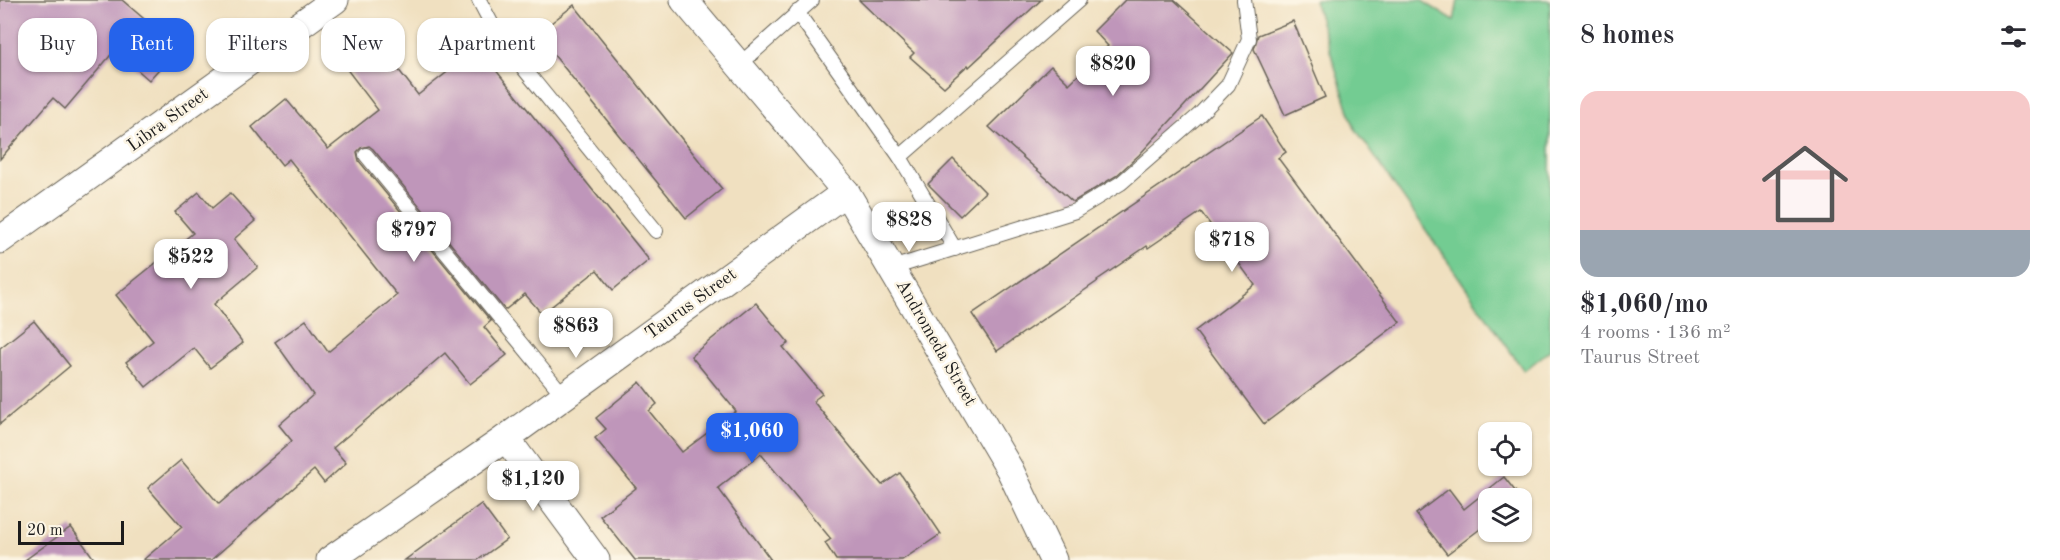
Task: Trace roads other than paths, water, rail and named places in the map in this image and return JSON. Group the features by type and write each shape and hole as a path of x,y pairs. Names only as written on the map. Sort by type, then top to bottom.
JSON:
{"street":[{"name":"Libra Street","path":"0,240 335,0"},
{"name":"Andromeda Street","path":"684,0 846,192 1010,470 1053,560"},
{"name":"Taurus Street","path":"330,560 506,438 846,192"},
{"path":"506,438 596,560"}],"lane":[{"path":"478,0 499,38 656,231"},
{"path":"739,66 812,0"},
{"path":"900,157 1079,0"},
{"path":"892,268 1076,211 1121,183 1199,115 1228,85 1249,39 1244,0"},
{"path":"797,12 900,157 955,249"},
{"path":"366,155 564,396"}]}
